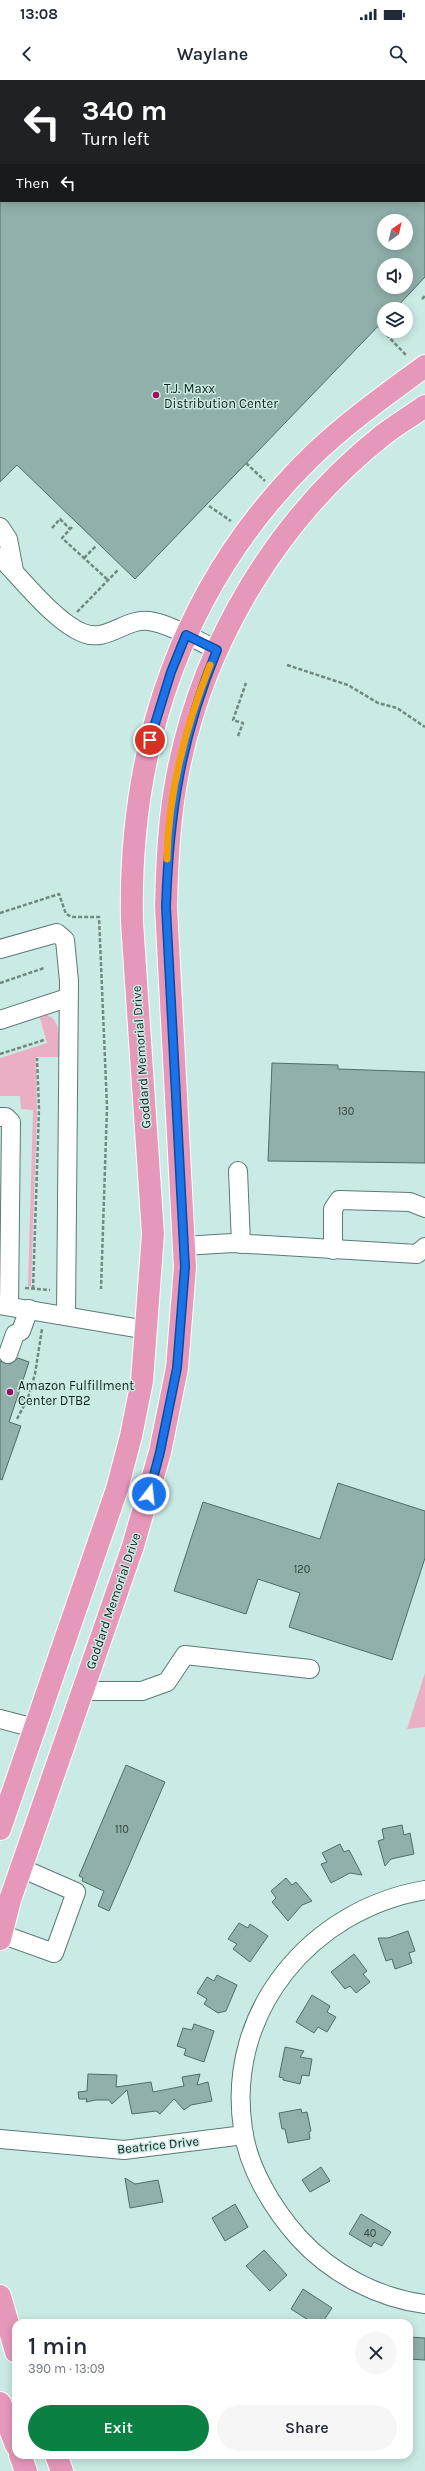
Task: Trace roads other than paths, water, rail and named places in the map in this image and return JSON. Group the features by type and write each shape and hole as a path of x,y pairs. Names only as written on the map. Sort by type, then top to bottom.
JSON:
{"main road":[{"name":"Goddard Memorial Drive","path":"0,1829 4,1805 34,1728 125,1463 142,1381 153,1234 132,922 132,869 146,753 168,679 186,635 206,595 228,558 253,523 328,441 364,411 421,369"},
{"name":"Goddard Memorial Drive","path":"1,1936 21,1868 133,1546 160,1452 178,1362 185,1267 166,907 167,856 172,808 185,741 194,711 217,650 257,576 299,518 323,491 383,436 425,406"},
{"path":"0,2296 12,2338"},
{"path":"0,2403 12,2434"},
{"path":"22,2459 26,2471"},
{"path":"58,2459 62,2471"}],"street":[{"path":"0,527 8,539 14,571"},
{"path":"0,557 49,609 82,633 99,637 128,624 149,621 186,635 217,650"},
{"path":"0,948 57,933 65,940 69,981 67,998 66,1316"},
{"path":"0,1020 67,998"},
{"path":"0,1117 6,1117 11,1122 4,1305 147,1330"},
{"path":"238,1172 240,1244"},
{"path":"333,1250 333,1209 339,1200 410,1202 425,1208"},
{"path":"184,1246 240,1244 417,1254 425,1247"},
{"path":"13,1356 15,1334 21,1331 29,1309"},
{"path":"82,1691 142,1691 155,1687 167,1682 185,1655 310,1669"},
{"path":"0,1719 34,1728"},
{"path":"1,1936 54,1953 76,1892 21,1868"},
{"path":"425,1890 388,1898 352,1914 316,1938 290,1964 262,2010 249,2045 241,2101 244,2136 255,2169 271,2202 291,2229 310,2250 331,2267 361,2284 387,2295 425,2304"},
{"name":"Beatrice Drive","path":"0,2140 124,2150 244,2136"}],"place":[{"name":"T.J. Maxx Distribution Center","path":"156,395"},
{"name":"Amazon Fulfillment Center DTB2","path":"10,1392"}]}
